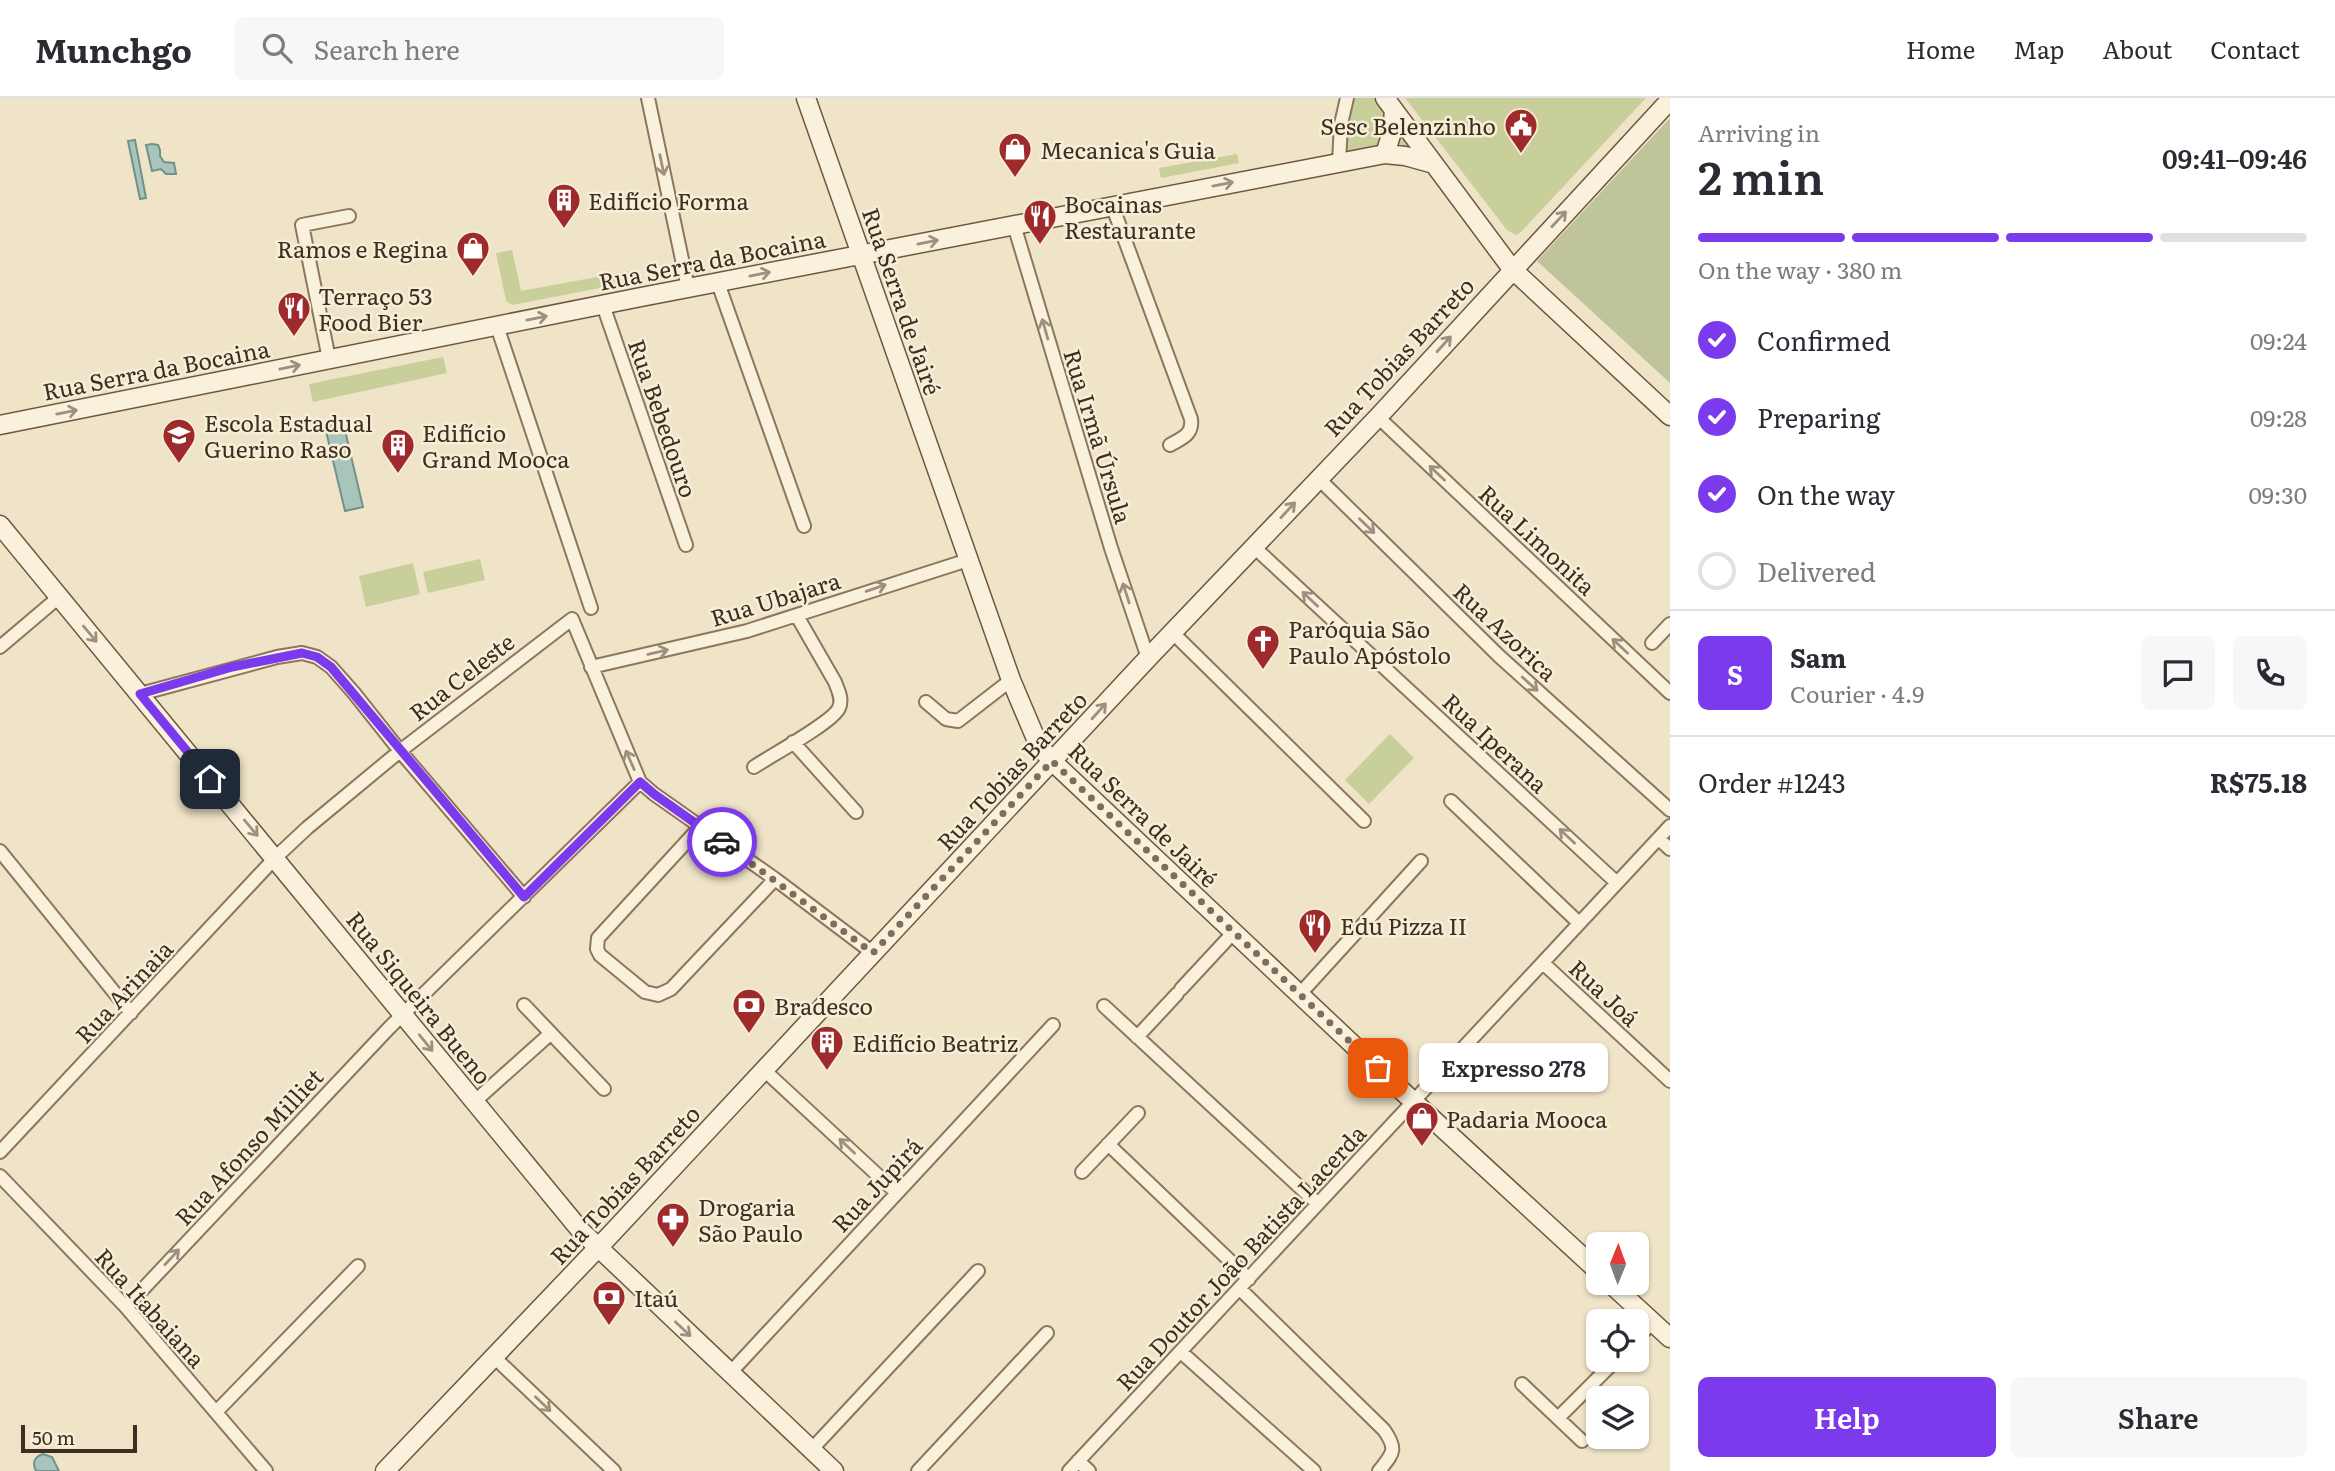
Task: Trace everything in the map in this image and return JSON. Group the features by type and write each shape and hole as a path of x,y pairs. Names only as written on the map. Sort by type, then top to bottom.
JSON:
{"main road":[{"name":"Rua Serra de Jairé","path":"806,98 1011,680 1035,737 1052,761 1233,933 1586,1260"},
{"name":"Rua Tobias Barreto","path":"385,1471 598,1248 1148,658 1378,416 1670,100"},
{"path":"1390,104 1512,269 1670,416"},
{"path":"1385,153 1392,132 1390,104"},
{"name":"Rua Serra da Bocaina","path":"0,425 1385,153 1434,164"},
{"name":"Rua Siqueira Bueno","path":"0,525 581,1231 834,1471"},
{"path":"1623,1295 1670,1338"}],"street":[{"path":"648,98 688,288"},
{"path":"1339,162 1340,124 1348,98"},
{"path":"1112,205 1191,419 1192,430 1170,445"},
{"path":"329,359 302,225 349,216"},
{"name":"Rua Irmã Úrsula","path":"1014,225 1111,548 1148,658"},
{"path":"718,283 804,526"},
{"name":"Rua Bebedouro","path":"603,305 686,545"},
{"path":"497,326 591,608"},
{"name":"Rua Limonita","path":"1378,416 1670,693"},
{"name":"Rua Azorica","path":"1318,478 1499,656 1670,810"},
{"name":"Rua Iperana","path":"1254,547 1617,883"},
{"name":"Rua Ubajara","path":"591,667 747,631 968,560"},
{"path":"0,647 60,597"},
{"path":"754,767 838,711 841,700 835,682 797,616"},
{"name":"Rua Celeste","path":"275,858 400,751 572,620 591,667"},
{"path":"1652,643 1670,624"},
{"path":"1173,633 1364,821"},
{"path":"140,694 232,667 302,653 317,657 331,667 524,897"},
{"path":"591,667 640,782 873,953"},
{"path":"926,702 946,719 958,721 1011,680"},
{"path":"793,742 856,812"},
{"name":"Rua Afonso Milliet","path":"126,1307 402,1014 640,782"},
{"path":"1451,801 1579,923"},
{"path":"700,827 606,928 597,943 597,949 605,960 645,992 658,995 675,985 775,879"},
{"name":"Rua Doutor João Batista Lacerda","path":"1074,1466 1670,827"},
{"path":"1659,839 1670,849"},
{"path":"0,850 131,1013"},
{"name":"Rua Arinaia","path":"0,1152 275,858"},
{"path":"1299,995 1422,861"},
{"path":"1137,1037 1233,933"},
{"name":"Rua Joá","path":"1543,963 1670,1081"},
{"path":"524,1005 604,1089"},
{"path":"1104,1006 1318,1203"},
{"name":"Rua Jupirá","path":"730,1373 1053,1025"},
{"path":"474,1102 550,1034"},
{"path":"764,1070 897,1193"},
{"path":"1082,1172 1138,1113"},
{"path":"1108,1144 1384,1430 1391,1440 1392,1454 1379,1471"},
{"name":"Rua Itabaiana","path":"0,1176 126,1307 266,1471"},
{"path":"216,1412 358,1266"},
{"path":"811,1450 978,1271"},
{"path":"1649,1326 1653,1322"},
{"path":"918,1471 1047,1334"},
{"path":"1181,1352 1314,1471"},
{"path":"494,1357 614,1471"},
{"path":"1558,1418 1604,1372"},
{"path":"1522,1384 1583,1441"},
{"path":"1074,1466 1089,1471"}],"green space":[{"path":"1351,98 1383,98 1418,145 1343,161"},
{"name":"Sesc Belenzinho","path":"1405,98 1646,98 1516,235 1507,230"},
{"path":"1670,118 1670,383 1537,261"},
{"path":"1237,154 1239,163 1161,178 1159,168"},
{"path":"512,250 521,291 629,271 631,282 512,305 506,301 496,253"},
{"path":"443,357 447,373 313,402 309,384"},
{"path":"480,559 485,580 428,593 423,572"},
{"path":"413,563 420,594 366,607 359,576"},
{"path":"1390,734 1414,758 1369,804 1345,780"}],"water":[{"path":"135,140 146,198 140,199 128,141"},
{"path":"146,145 158,145 164,162 174,163 176,174 166,174 161,169 152,171"},
{"path":"343,422 363,507 345,511 325,427"},
{"path":"43,1454 52,1457 59,1471 36,1471 35,1461"}],"way so far":[{"path":"722,842 873,953 1052,761 1378,1068"}],"place":[{"name":"Sesc Belenzinho","path":"1521,155"},
{"name":"Mecanica's Guia","path":"1015,179"},
{"name":"Edifício Forma","path":"564,230"},
{"name":"Bocainas Restaurante","path":"1040,246"},
{"name":"Ramos e Regina","path":"473,278"},
{"name":"Terraço 53 Food Bier","path":"294,338"},
{"name":"Escola Estadual Guerino Raso","path":"179,465"},
{"name":"Edifício Grand Mooca","path":"398,475"},
{"name":"Paróquia São Paulo Apóstolo","path":"1263,671"},
{"name":"Edu Pizza II","path":"1315,955"},
{"name":"Bradesco","path":"749,1035"},
{"name":"Expresso 278","path":"1378,1068"},
{"name":"Edifício Beatriz","path":"827,1072"},
{"name":"Padaria Mooca","path":"1422,1148"},
{"name":"Drogaria São Paulo","path":"673,1249"},
{"name":"Itaú","path":"609,1327"}],"route":[{"path":"210,779 140,694 232,667 302,653 317,657 331,667 524,897 640,782 722,842"}]}
